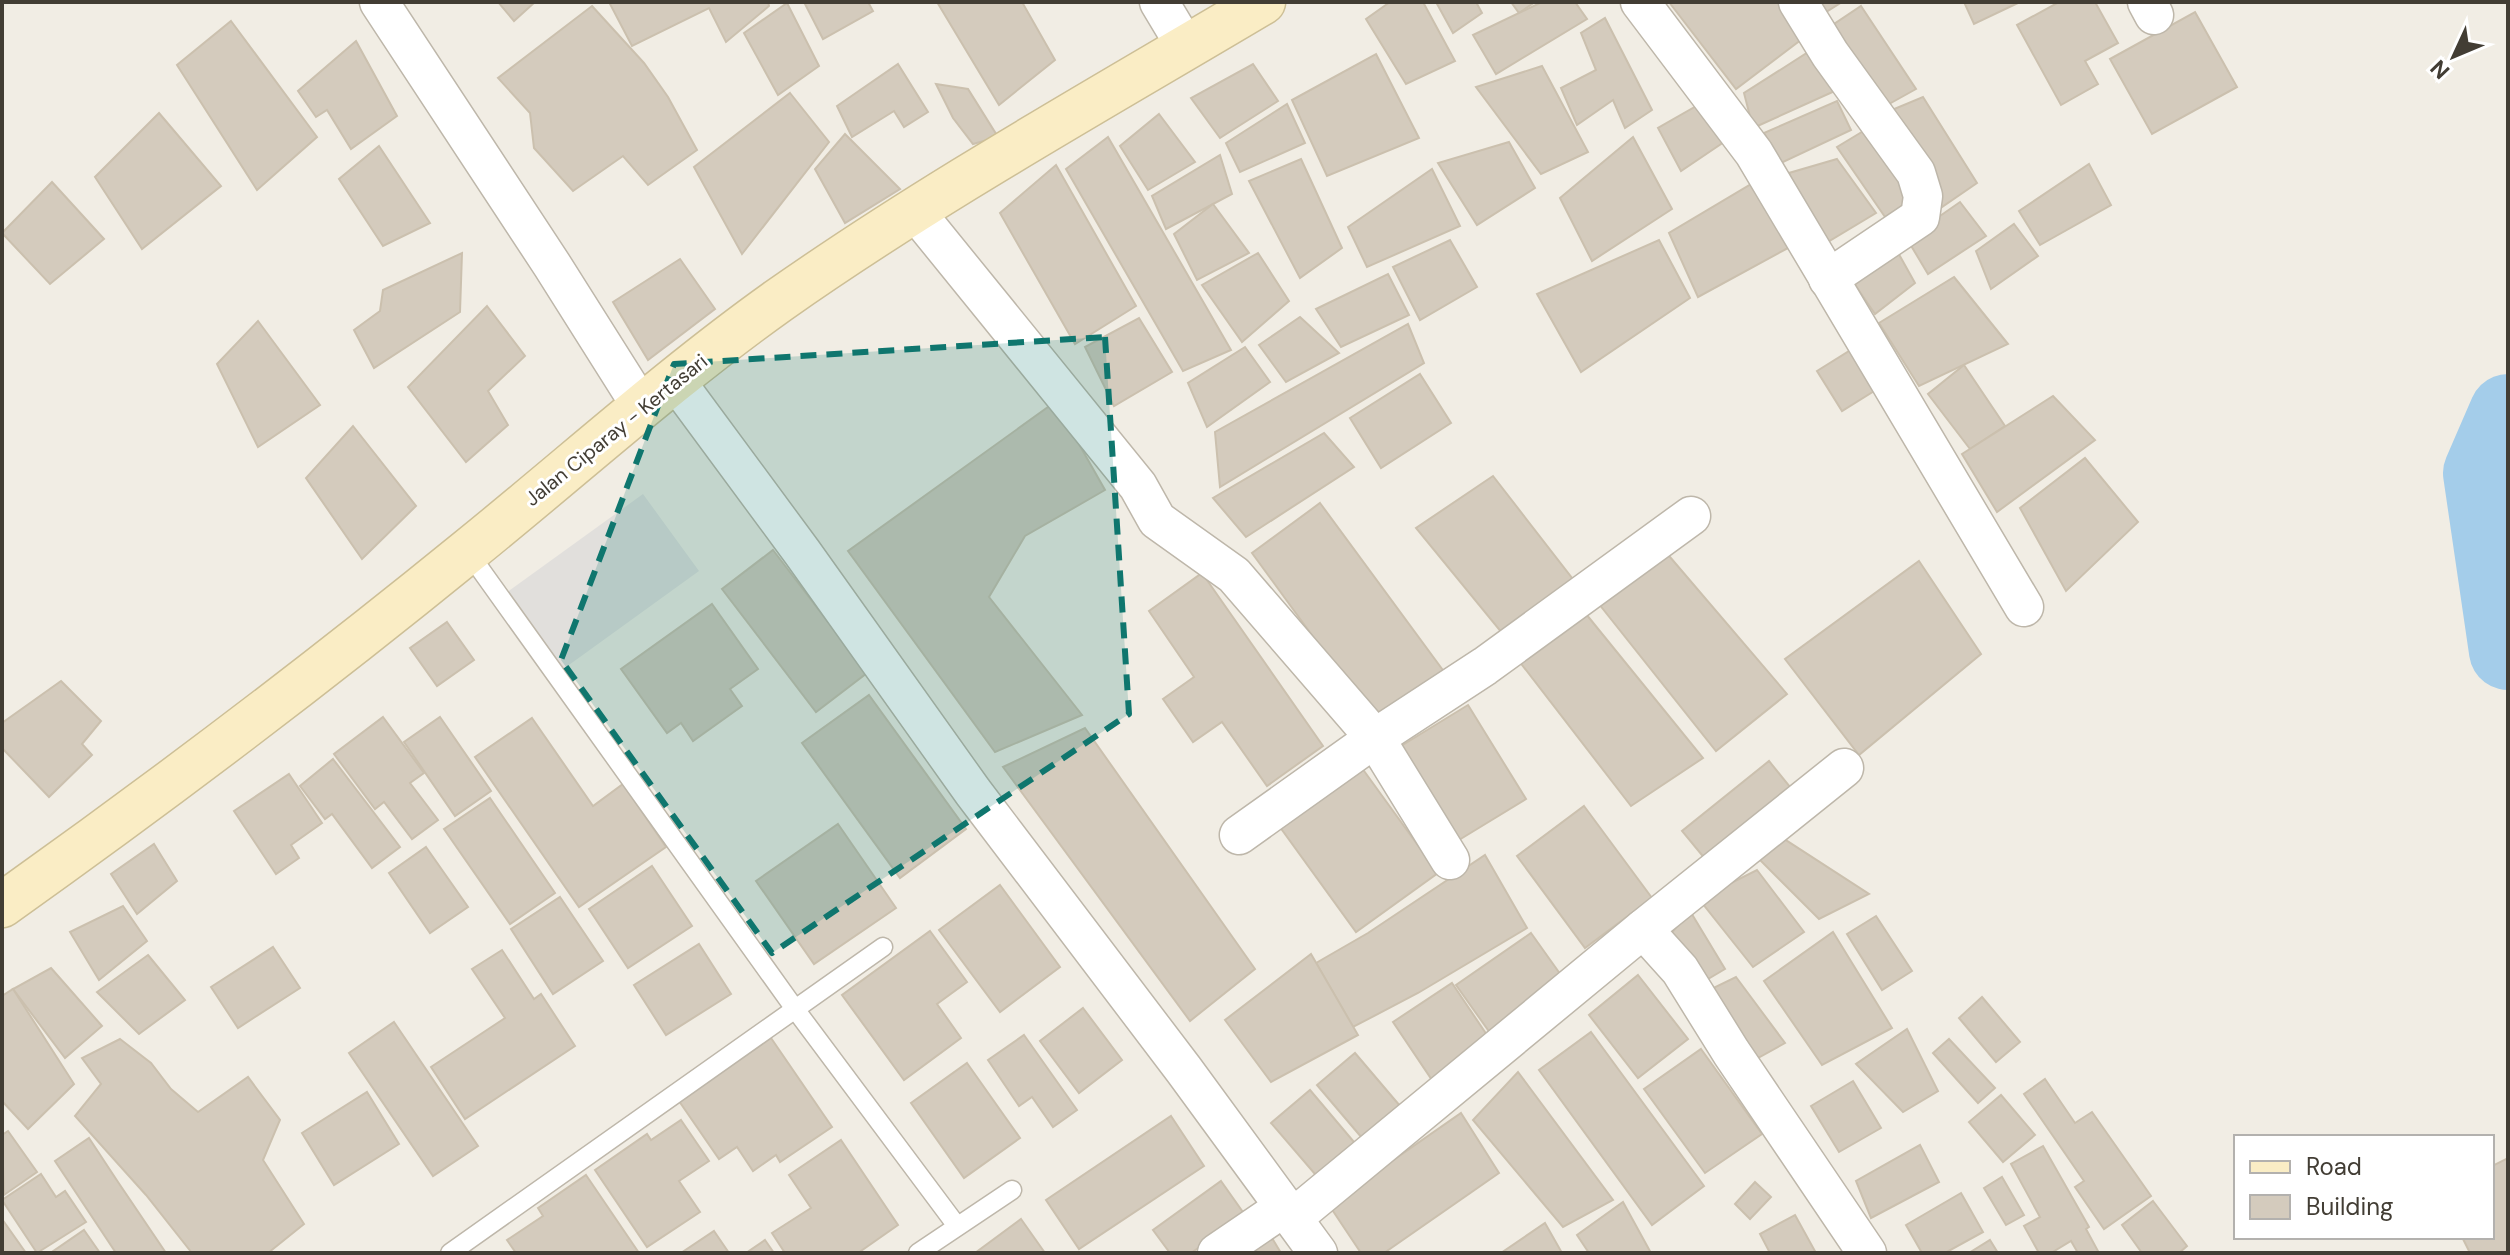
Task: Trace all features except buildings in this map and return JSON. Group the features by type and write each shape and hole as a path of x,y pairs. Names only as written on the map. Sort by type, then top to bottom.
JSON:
{"main road":[{"name":"Jalan Ciparay - Kertasari","path":"2,905 142,806 468,552 658,393 776,302 914,210 1263,2"}],"street":[{"path":"379,2 552,265 658,393 802,552 973,792 1318,1253"},
{"path":"1159,2 1186,47"},
{"path":"1640,2 1754,153 2024,607"},
{"path":"1798,2 1830,54 1916,173 1923,196 1920,217 1828,279"},
{"path":"914,210 1138,486 1157,520 1234,575 1375,738 1450,860"},
{"path":"1239,835 1375,738 1485,666 1691,516"},
{"path":"1217,1253 1288,1213 1844,768"},
{"path":"1643,929 1680,970 1731,1052 1867,1253"}],"lane":[{"path":"468,552 795,1009 957,1226"},
{"path":"450,1253 883,947"},
{"path":"918,1253 1012,1190"}],"highlighted area":[{"path":"1105,337 1129,714 772,953 561,660 674,364"}],"shaded area":[{"path":"643,494 699,571 562,670 506,593"}],"waterway":[{"path":"2508,413 2482,473 2508,651"}]}
